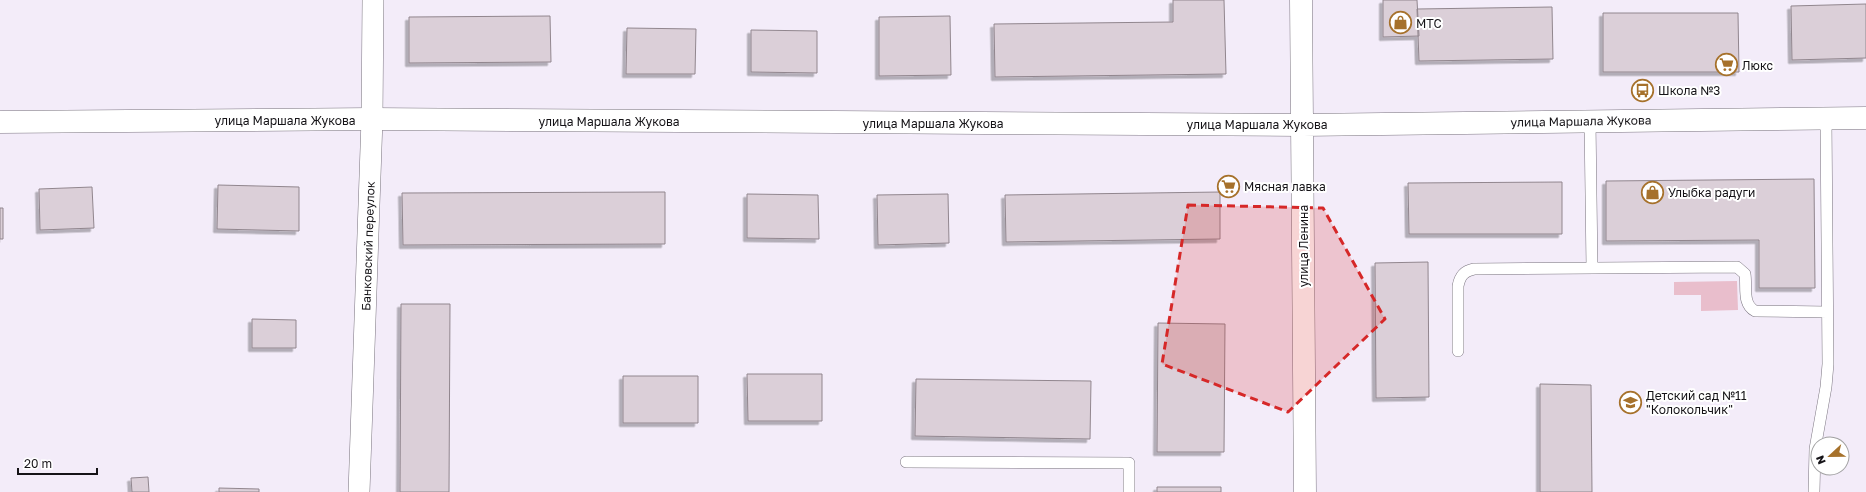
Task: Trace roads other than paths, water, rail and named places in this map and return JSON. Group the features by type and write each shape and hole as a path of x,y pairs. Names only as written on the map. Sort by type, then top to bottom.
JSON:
{"street":[{"name":"Банковский переулок","path":"359,492 372,119 373,0"},
{"name":"улица Ленина","path":"1301,0 1305,492"},
{"name":"улица Маршала Жукова","path":"0,122 372,119 1302,125 1866,118"}],"lane":[{"path":"1814,492 1814,449 1826,387 1826,119"},
{"path":"1590,121 1592,268"},
{"path":"1458,351 1459,279 1467,270 1474,269 1737,267 1745,274 1748,306 1755,311 1827,312"},
{"path":"906,462 1129,463 1129,492"}],"place":[{"name":"МТС","path":"1400,23"},
{"name":"Люкс","path":"1726,65"},
{"name":"Школа №3","path":"1643,90"},
{"name":"Мясная лавка","path":"1228,186"},
{"name":"Улыбка радуги","path":"1652,192"},
{"name":"Детский сад №11 \"Колокольчик\"","path":"1630,402"}]}
